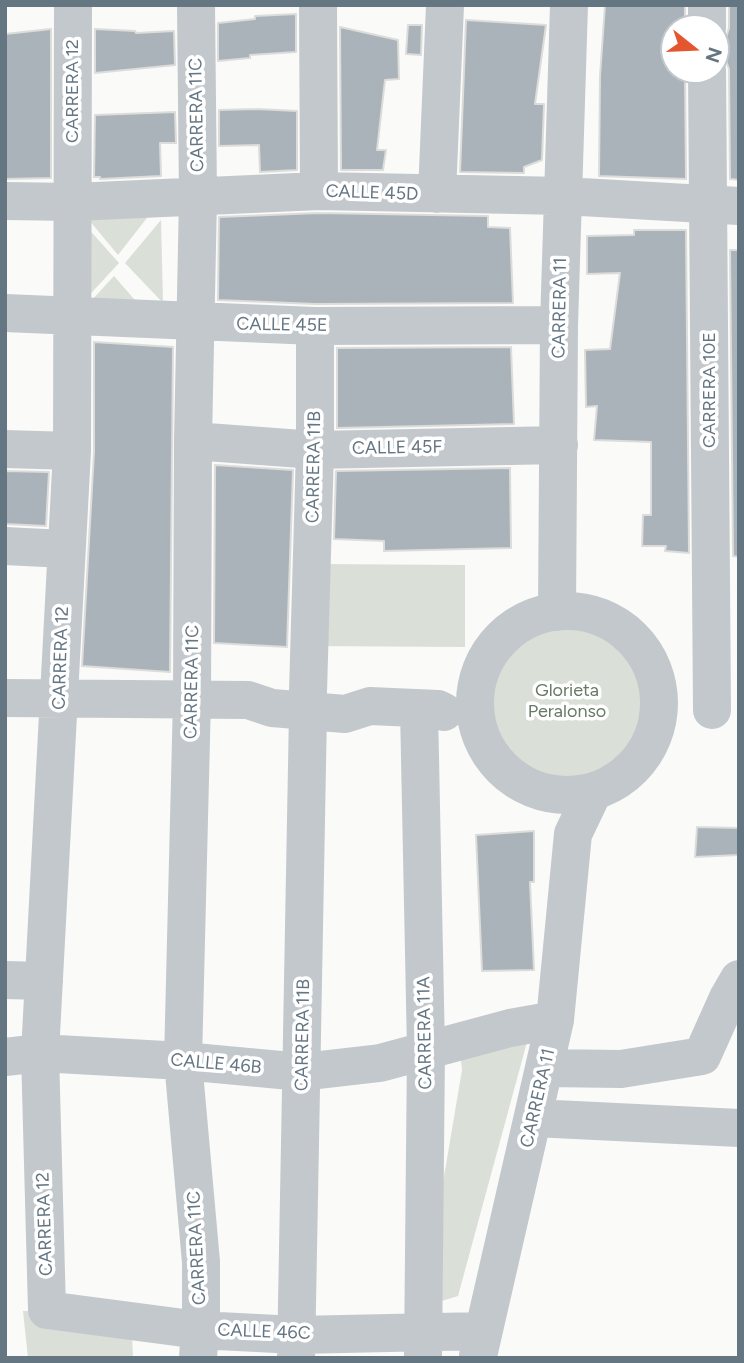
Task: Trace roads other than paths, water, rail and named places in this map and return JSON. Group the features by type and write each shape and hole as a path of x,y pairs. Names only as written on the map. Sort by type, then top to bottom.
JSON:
{"street":[{"name":"CARRERA 12","path":"47,1310 22,1055 44,981 72,451 73,5"},
{"name":"CARRERA 11C","path":"196,5 197,323 193,441 192,699 183,1061 201,1262 198,1344"},
{"path":"318,5 319,191"},
{"path":"437,194 445,5"},
{"name":"CARRERA 11","path":"557,612 559,325 569,5"},
{"name":"CARRERA 10E","path":"710,84 723,205 715,710"},
{"name":"CALLE 45D","path":"5,201 74,202 319,191 564,196 723,205"},
{"name":"CALLE 45E","path":"5,313 72,318 315,326 559,325"},
{"name":"CARRERA 11B","path":"296,1346 315,450 315,326"},
{"name":"CALLE 45F","path":"193,441 315,450 559,445"},
{"path":"5,449 72,451"},
{"path":"5,546 65,549"},
{"path":"557,612 593,614 625,632 648,660 658,695 657,720 643,755 626,774 593,792 554,795 529,787 506,773 489,753 478,728 475,699 487,658 505,635 529,619 557,612"},
{"path":"429,709 477,685"},
{"path":"658,695 715,710"},
{"path":"5,698 248,700 272,709 308,702 345,714 370,706 429,709 478,728"},
{"name":"CARRERA 11A","path":"423,1345 429,709"},
{"path":"649,744 715,710"},
{"name":"CARRERA 11","path":"480,1344 555,1020 573,834 593,792"},
{"path":"554,795 573,834"},
{"path":"545,1068 621,1069 702,1056 739,979"},
{"path":"5,980 44,981"},
{"name":"CALLE 46B","path":"22,1055 183,1061 302,1072 380,1063 510,1028 555,1020"},
{"path":"534,1118 739,1128"},
{"name":"CALLE 46C","path":"47,1310 198,1344 480,1344"}],"park label":[{"name":"Glorieta Peralonso","path":"567,701"}]}
